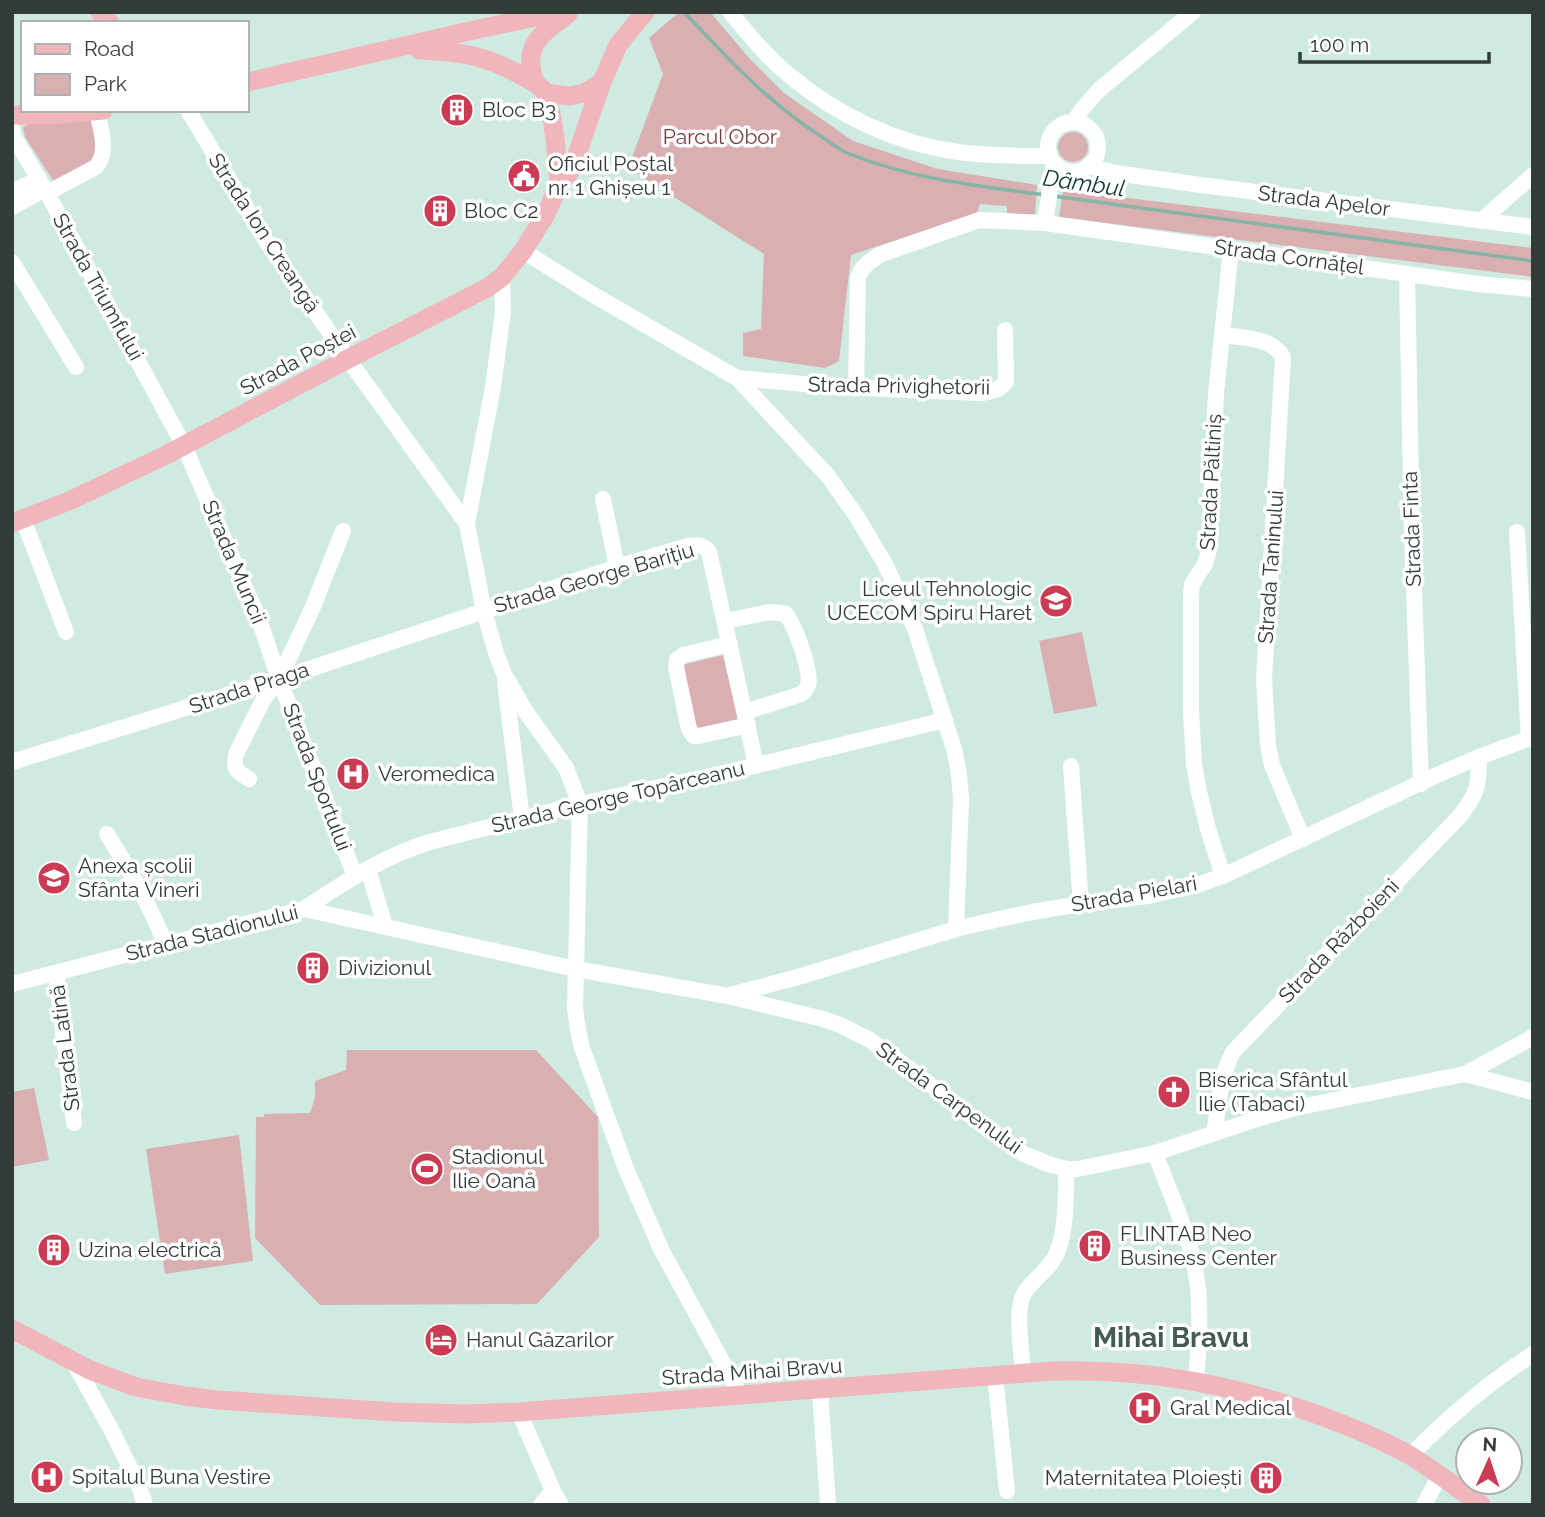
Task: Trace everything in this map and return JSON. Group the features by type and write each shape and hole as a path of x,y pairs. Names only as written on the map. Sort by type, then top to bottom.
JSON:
{"main road":[{"path":"248,82 560,12"},
{"name":"Strada Poștei","path":"559,185 556,142 540,88 531,72 530,58 531,51 542,33 569,12"},
{"name":"Strada Poștei","path":"18,521 69,501 184,446 468,299 502,277 523,251 546,214 559,185 575,163 602,82 618,45 645,12"},
{"path":"394,48 476,55 503,65 540,88 559,96 584,93 602,82"},
{"path":"12,115 88,112"},
{"name":"Strada Mihai Bravu","path":"12,1329 73,1361 136,1387 207,1399 406,1412 519,1412 1083,1370 1196,1380 1302,1409 1353,1428 1410,1456 1481,1505"}],"street":[{"path":"730,12 787,74 828,103 862,122 907,141 934,148 1024,156 1051,153"},
{"path":"1074,122 1100,89 1193,12"},
{"path":"1051,153 1060,168 1075,172 1095,160 1097,143 1093,114 1100,89"},
{"path":"12,207 44,187 96,167 100,163 103,153 101,112"},
{"name":"Strada Ion Creangă","path":"189,112 264,238 467,524"},
{"path":"1046,220 1051,153 1055,130 1060,125 1074,122 1090,128 1116,173"},
{"name":"Strada Triumfului","path":"12,128 14,137 44,187 184,446"},
{"name":"Strada Apelor","path":"1089,166 1116,173 1533,227"},
{"path":"1480,221 1533,176"},
{"path":"12,192 44,187"},
{"name":"Strada Cornățel","path":"856,388 858,277 862,269 879,255 979,220 1046,220 1407,274 1533,289"},
{"name":"Strada Păltiniș","path":"1223,876 1208,829 1194,764 1190,622 1192,584 1205,564 1209,550 1216,393 1231,248"},
{"path":"523,251 737,378 828,476 864,528 885,564 915,629 957,762 961,799 956,929"},
{"path":"12,262 76,367"},
{"name":"Strada Finta","path":"1407,274 1412,534 1421,784"},
{"path":"502,277 503,312 493,387 467,524 484,611 504,674 526,712 566,768 580,804 575,1008 579,1038 626,1169 661,1249 741,1396"},
{"name":"Strada Privighetorii","path":"737,378 856,388 981,393 995,391 1002,388 1006,381 1005,330"},
{"name":"Strada Taninului","path":"1222,335 1269,343 1278,349 1283,357 1264,680 1268,745 1272,765 1303,839"},
{"name":"Strada Muncii","path":"184,446 260,622 279,679"},
{"path":"603,499 617,567"},
{"path":"18,521 66,632"},
{"path":"249,779 235,768 236,754 263,700 279,679 312,609 343,531"},
{"path":"1517,532 1531,738"},
{"name":"Strada George Barițiu","path":"484,611 688,546 705,546 709,552 725,621"},
{"name":"Strada Praga","path":"12,762 279,679 484,611"},
{"path":"730,644 683,655 677,660 676,667 691,733 699,736 746,718 801,694 808,682 807,670 791,621 786,614 770,612 725,621 730,644 746,718 756,765"},
{"path":"504,674 522,819"},
{"name":"Strada Sportului","path":"279,679 385,926"},
{"name":"Strada George Topârceanu","path":"304,909 361,872 412,848 580,804 945,720"},
{"name":"Strada Pielari","path":"576,969 727,996 956,929 1032,912 1148,896 1197,885 1223,876 1479,757 1531,738"},
{"name":"Strada Războieni","path":"1214,1133 1224,1075 1233,1052 1458,818 1479,782 1479,757"},
{"path":"1071,766 1081,904"},
{"path":"107,834 155,916 165,944"},
{"name":"Strada Stadionului","path":"12,984 304,909 576,969"},
{"name":"Strada Latină","path":"56,973 74,1123"},
{"path":"798,977 793,986 792,1000 799,1012"},
{"name":"Strada Carpenului","path":"727,996 799,1012 841,1025 870,1040 1002,1140 1024,1154 1067,1169 1088,1168 1155,1153 1295,1108 1465,1074 1533,1037"},
{"path":"1465,1074 1533,1092"},
{"path":"1155,1153 1191,1252 1198,1286 1200,1321 1196,1380"},
{"path":"1023,1373 1020,1304 1027,1289 1050,1266 1059,1249 1067,1169"},
{"path":"1410,1456 1453,1415 1533,1354"},
{"path":"73,1361 111,1429 139,1486 145,1505"},
{"path":"995,1376 1007,1491"},
{"path":"820,1390 828,1505"},
{"path":"519,1412 557,1498 541,1505"},
{"path":"1424,1505 1440,1475"}],"green space":[{"name":"Parcul Obor","path":"679,12 710,12 750,59 784,93 853,141 938,169 1037,185 1035,216 1007,213 1007,206 980,204 977,213 851,255 839,361 825,368 743,356 743,333 761,329 764,254 628,168 663,74 649,38"},
{"path":"93,117 98,142 96,159 54,182 25,137 23,127 32,122"},
{"path":"1073,132 1079,133 1087,141 1087,153 1079,161 1073,162 1067,161 1059,153 1058,147 1059,141 1067,133"},
{"path":"1063,190 1533,248 1533,277 1059,217"},
{"path":"1082,632 1097,706 1054,714 1039,641"},
{"path":"723,655 738,720 696,729 682,665"},
{"name":"Stadionul Ilie Oană","path":"347,1050 536,1050 598,1117 599,1237 537,1304 320,1305 255,1238 256,1117 264,1117 264,1114 310,1113 315,1098 315,1081 346,1070"},
{"path":"34,1088 49,1160 12,1167 12,1092"},
{"path":"239,1135 253,1261 165,1274 146,1149"}],"waterway":[{"name":"Dâmbul","path":"686,14 763,92 843,151 871,162 920,175 1046,195"},
{"name":"Dâmbul","path":"1053,196 1533,261"}],"place":[{"name":"Bloc B3","path":"457,110"},
{"name":"Oficiul Poștal nr. 1 Ghișeu 1","path":"524,176"},
{"name":"Bloc C2","path":"440,211"},
{"name":"Liceul Tehnologic UCECOM Spiru Haret","path":"1056,601"},
{"name":"Veromedica","path":"353,774"},
{"name":"Anexa școlii Sfânta Vineri","path":"54,878"},
{"name":"Divizionul","path":"313,968"},
{"name":"Biserica Sfântul Ilie (Tabaci)","path":"1174,1092"},
{"name":"Stadionul Ilie Oană","path":"427,1169"},
{"name":"FLINTAB Neo Business Center","path":"1095,1246"},
{"name":"Uzina electrică","path":"54,1250"},
{"name":"Hanul Găzarilor","path":"441,1340"},
{"name":"Gral Medical","path":"1145,1408"},
{"name":"Spitalul Buna Vestire","path":"47,1477"},
{"name":"Maternitatea Ploiești","path":"1266,1478"}],"district":[{"name":"Mihai Bravu","path":"1171,1337"}]}
